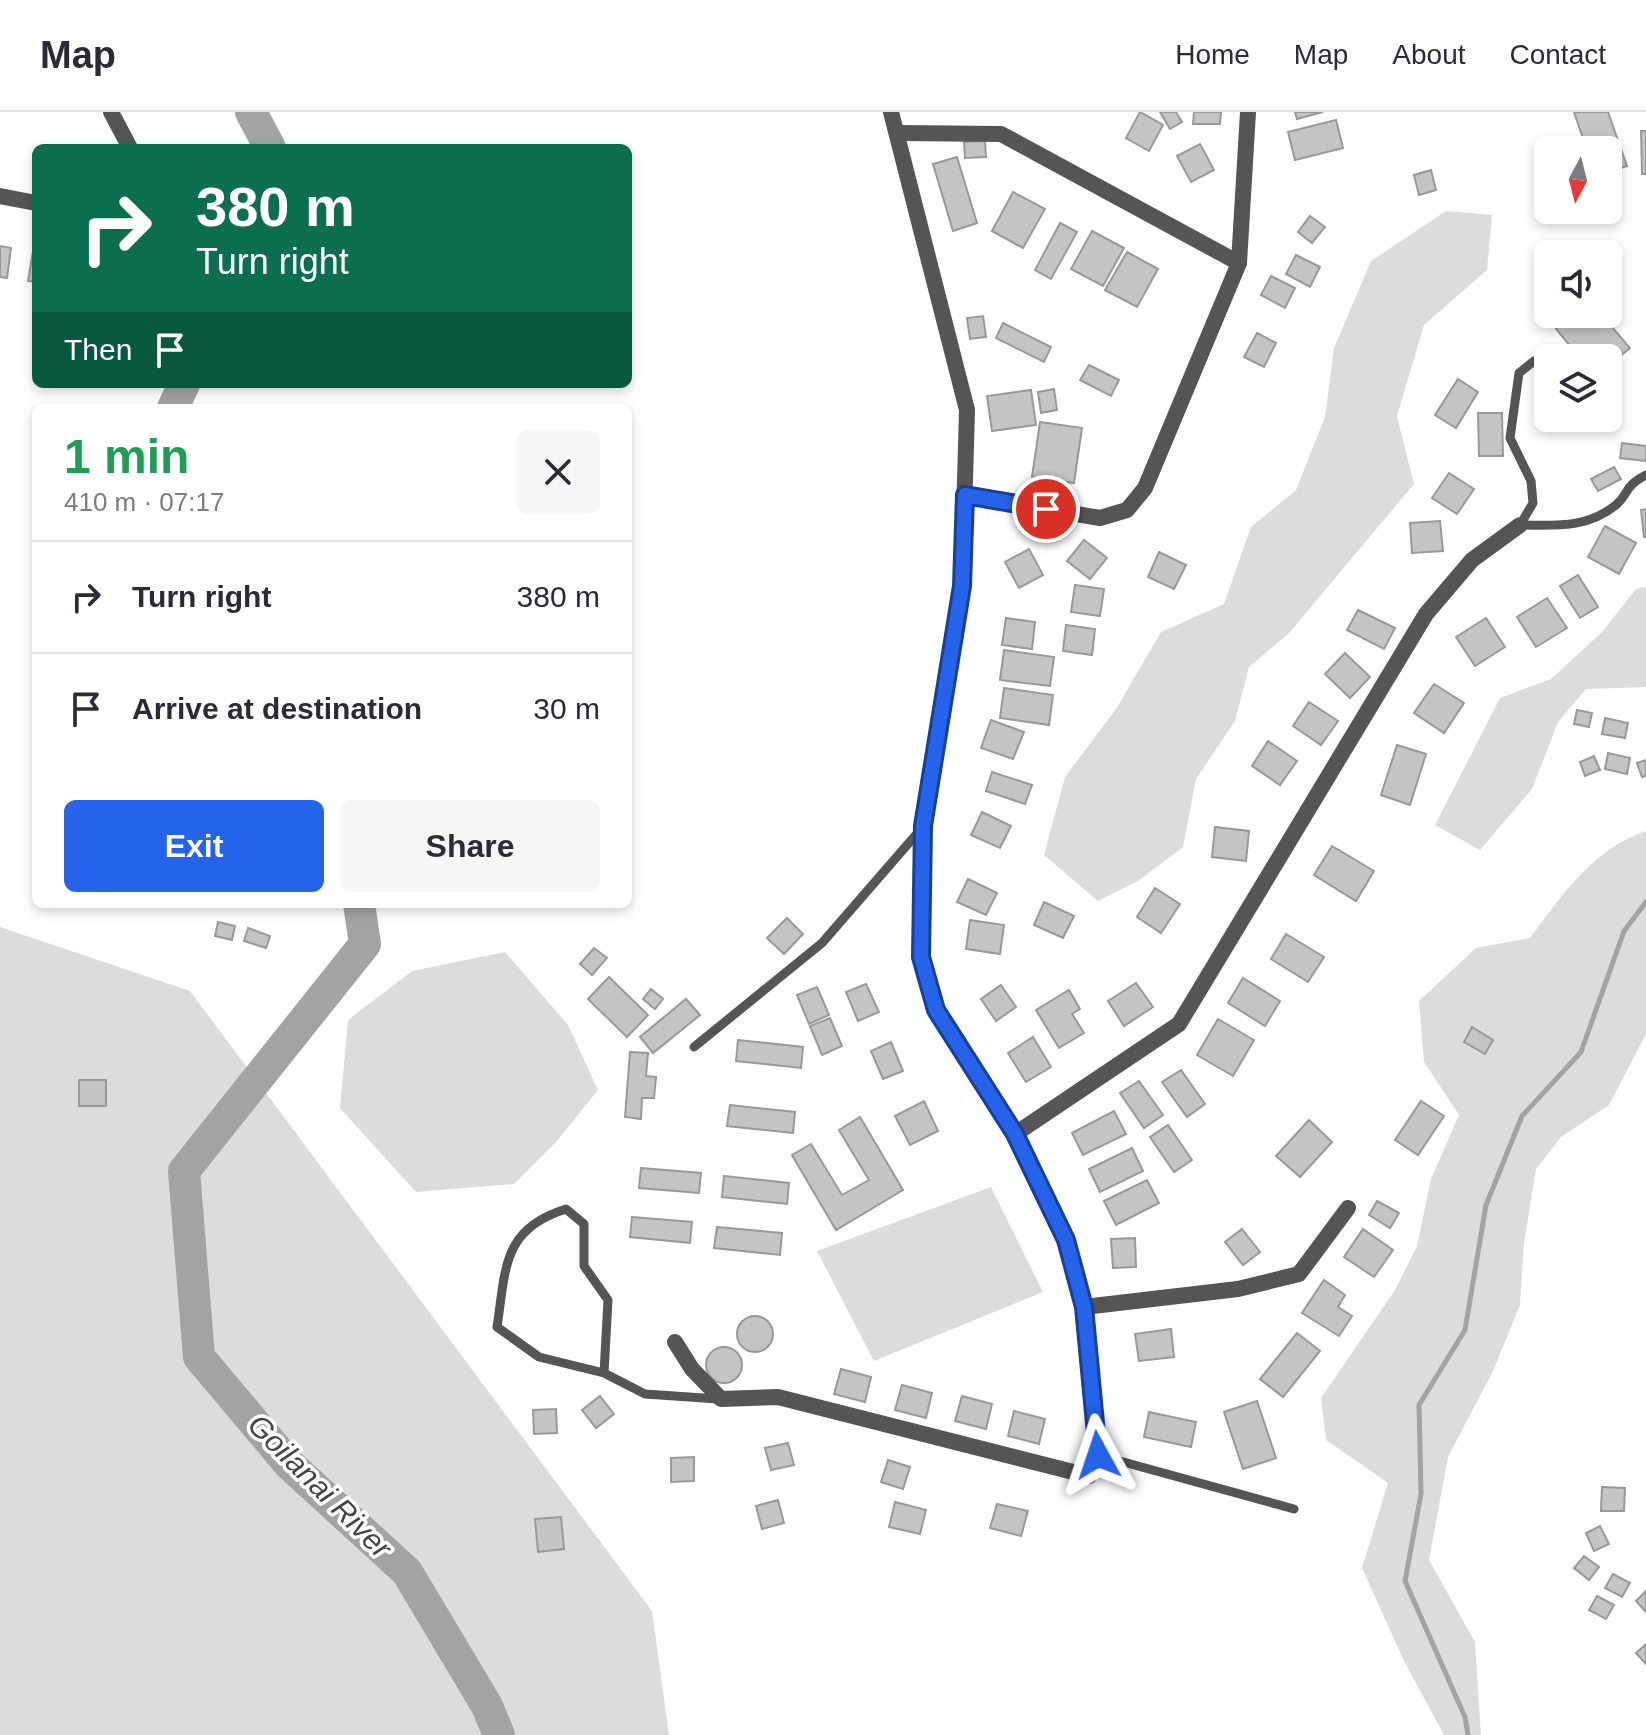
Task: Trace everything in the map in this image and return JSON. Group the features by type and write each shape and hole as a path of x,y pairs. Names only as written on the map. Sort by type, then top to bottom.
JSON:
{"street":[{"path":"111,112 128,144"},
{"path":"675,1342 692,1369 721,1399 778,1397 1089,1476 1098,1455 1084,1307 1066,1240 1015,1134 936,1010 921,957 923,826 962,586 967,410 891,112"},
{"path":"965,495 1100,518 1127,510 1145,488 1239,263 1248,112"},
{"path":"897,133 1001,134 1239,263"},
{"path":"0,196 32,202"},
{"path":"1015,1134 1151,1047 1179,1024 1426,614 1472,560 1520,525"},
{"path":"1084,1307 1238,1289 1299,1274 1348,1208"}],"lane":[{"path":"1520,525 1533,503 1531,481 1510,438 1519,373 1534,361"},
{"path":"1520,525 1580,525 1618,503 1628,485 1646,475"},
{"path":"694,1047 822,943 923,826"},
{"path":"604,1373 608,1300 584,1266 584,1224 566,1209 538,1218 518,1236 505,1275 497,1327 539,1357 604,1373 645,1394 721,1399"},
{"path":"1098,1455 1294,1509"}],"shaded area":[{"path":"1446,211 1492,215 1487,270 1424,325 1397,416 1414,484 1289,633 1249,667 1235,721 1196,779 1183,847 1138,881 1098,901 1044,855 1065,777 1116,709 1161,632 1224,604 1251,527 1296,490 1325,417 1334,348 1371,261"},
{"path":"1646,587 1646,687 1586,689 1558,722 1532,789 1480,850 1435,825 1500,698 1551,679 1602,632 1636,589"},
{"path":"1646,831 1646,1034 1609,1105 1561,1137 1536,1169 1524,1243 1520,1305 1493,1371 1448,1457 1429,1560 1475,1642 1481,1735 1444,1735 1404,1661 1362,1568 1388,1483 1326,1440 1321,1398 1395,1290 1417,1246 1431,1179 1459,1115 1424,1062 1419,1001 1476,948 1530,938 1594,861 1627,839"},
{"path":"0,927 190,991 652,1611 669,1735 0,1735"},
{"path":"505,952 568,1025 598,1090 557,1141 514,1184 416,1192 340,1108 348,1020 412,971"},
{"path":"991,1187 1043,1292 874,1361 817,1251"}],"building":[{"path":"1140,112 1163,125 1149,151 1126,138"},
{"path":"1160,112 1176,112 1182,122 1170,129"},
{"path":"1194,112 1221,112 1220,124 1193,124"},
{"path":"1295,112 1323,112 1297,119"},
{"path":"1574,112 1608,112 1616,136 1582,136"},
{"path":"1336,120 1343,148 1295,160 1288,132"},
{"path":"1641,131 1646,131 1646,174 1642,174"},
{"path":"985,141 986,157 965,158 964,142"},
{"path":"1200,144 1214,170 1191,182 1177,156"},
{"path":"957,157 977,223 953,231 933,164"},
{"path":"1431,170 1436,190 1419,195 1414,175"},
{"path":"1013,192 1045,209 1023,248 992,231"},
{"path":"1310,216 1325,227 1312,243 1298,232"},
{"path":"1060,223 1077,232 1051,279 1035,270"},
{"path":"1092,231 1124,248 1103,286 1071,269"},
{"path":"0,246 11,248 7,278 0,277"},
{"path":"1127,252 1158,269 1137,307 1105,290"},
{"path":"1296,255 1320,267 1310,287 1286,274"},
{"path":"32,257 32,282 28,281"},
{"path":"1271,276 1295,288 1285,308 1261,295"},
{"path":"983,316 986,337 970,339 967,318"},
{"path":"1003,323 1051,347 1044,362 996,338"},
{"path":"1613,328 1630,348 1622,355 1622,344 1568,344 1556,329"},
{"path":"1257,333 1276,343 1264,367 1244,357"},
{"path":"1089,365 1119,380 1111,396 1080,380"},
{"path":"1458,379 1478,392 1456,428 1435,415"},
{"path":"1054,389 1057,410 1041,413 1038,392"},
{"path":"1031,390 1036,425 992,431 987,396"},
{"path":"1478,413 1502,413 1503,456 1479,456"},
{"path":"1040,422 1082,428 1074,483 1032,477"},
{"path":"1622,443 1646,446 1646,461 1620,458"},
{"path":"1614,467 1621,479 1598,491 1591,479"},
{"path":"1449,473 1474,489 1457,514 1432,498"},
{"path":"1646,509 1646,537 1644,537 1641,510"},
{"path":"1440,521 1443,551 1412,553 1410,523"},
{"path":"1605,526 1636,543 1619,574 1588,557"},
{"path":"1084,540 1107,558 1090,579 1067,561"},
{"path":"1029,549 1043,575 1019,588 1005,562"},
{"path":"1159,552 1186,565 1174,589 1148,577"},
{"path":"1578,575 1598,607 1580,618 1560,586"},
{"path":"1075,585 1104,589 1100,616 1071,612"},
{"path":"1547,598 1567,628 1536,647 1517,617"},
{"path":"1358,610 1395,628 1384,649 1347,630"},
{"path":"1006,618 1035,622 1032,649 1002,645"},
{"path":"1486,618 1505,647 1475,666 1456,637"},
{"path":"1066,625 1095,629 1092,655 1063,651"},
{"path":"1004,650 1054,657 1050,686 1000,680"},
{"path":"1345,653 1370,677 1350,698 1325,674"},
{"path":"1434,684 1464,703 1444,733 1414,713"},
{"path":"1004,688 1053,695 1049,725 1000,718"},
{"path":"1309,702 1338,721 1321,745 1293,726"},
{"path":"1577,710 1592,713 1589,727 1574,724"},
{"path":"1605,718 1628,723 1625,738 1602,734"},
{"path":"991,720 1024,732 1013,759 981,748"},
{"path":"1268,741 1297,761 1280,785 1252,766"},
{"path":"1397,745 1426,754 1410,805 1381,795"},
{"path":"1608,753 1630,758 1627,774 1605,769"},
{"path":"1594,756 1600,770 1585,776 1580,762"},
{"path":"1646,760 1646,776 1642,777 1637,763"},
{"path":"992,772 1032,785 1025,804 986,791"},
{"path":"982,812 1011,826 1000,848 971,835"},
{"path":"1215,827 1249,831 1246,861 1212,857"},
{"path":"1332,846 1374,871 1356,901 1314,875"},
{"path":"968,879 997,893 986,915 957,902"},
{"path":"1155,888 1180,904 1161,933 1137,917"},
{"path":"1044,902 1074,916 1063,938 1034,925"},
{"path":"787,918 803,934 784,954 767,938"},
{"path":"970,920 1004,925 1000,954 966,949"},
{"path":"218,922 235,926 232,940 215,936"},
{"path":"248,928 270,936 266,948 244,941"},
{"path":"1286,934 1324,957 1308,982 1271,959"},
{"path":"594,948 607,958 592,975 580,964"},
{"path":"609,977 648,1015 627,1037 588,999"},
{"path":"1243,978 1280,1001 1265,1026 1228,1003"},
{"path":"1136,983 1153,1007 1124,1026 1108,1001"},
{"path":"866,984 879,1012 858,1021 846,992"},
{"path":"1001,985 1016,1007 996,1021 981,999"},
{"path":"817,987 829,1015 809,1024 797,995"},
{"path":"651,989 663,999 655,1009 643,999"},
{"path":"1069,990 1080,1009 1072,1014 1084,1033 1059,1048 1036,1010"},
{"path":"686,999 700,1015 653,1053 640,1037"},
{"path":"830,1018 842,1046 822,1055 810,1026"},
{"path":"1218,1019 1254,1040 1233,1076 1197,1055"},
{"path":"1472,1027 1493,1040 1485,1054 1464,1042"},
{"path":"1033,1037 1051,1067 1026,1082 1008,1053"},
{"path":"738,1040 803,1047 801,1068 736,1061"},
{"path":"891,1042 903,1071 883,1079 871,1051"},
{"path":"630,1052 648,1053 646,1076 656,1077 654,1098 642,1098 641,1119 625,1117"},
{"path":"1181,1070 1205,1104 1187,1117 1162,1082"},
{"path":"79,1080 106,1080 106,1106 79,1106"},
{"path":"1139,1081 1163,1115 1144,1128 1120,1093"},
{"path":"924,1101 938,1131 910,1145 895,1116"},
{"path":"1421,1101 1444,1116 1418,1155 1395,1140"},
{"path":"730,1105 795,1112 793,1133 727,1126"},
{"path":"1114,1111 1126,1134 1083,1155 1072,1133"},
{"path":"860,1117 903,1190 836,1230 792,1155 811,1144 842,1195 869,1180 839,1130"},
{"path":"1309,1120 1332,1142 1300,1177 1276,1156"},
{"path":"1168,1125 1192,1160 1174,1172 1150,1137"},
{"path":"1132,1148 1143,1171 1100,1192 1089,1169"},
{"path":"641,1168 701,1173 699,1193 639,1188"},
{"path":"724,1176 789,1183 787,1204 722,1197"},
{"path":"1147,1180 1159,1203 1116,1225 1104,1201"},
{"path":"1377,1201 1399,1213 1390,1228 1369,1215"},
{"path":"632,1217 692,1222 690,1243 630,1237"},
{"path":"717,1227 782,1233 780,1255 714,1248"},
{"path":"1242,1229 1260,1252 1243,1265 1225,1242"},
{"path":"1363,1229 1393,1250 1374,1277 1344,1257"},
{"path":"1135,1238 1136,1267 1113,1268 1111,1239"},
{"path":"1324,1280 1345,1295 1338,1307 1352,1316 1339,1336 1302,1313"},
{"path":"755,1316 767,1322 773,1334 767,1346 755,1352 743,1346 737,1334 743,1322"},
{"path":"1171,1329 1174,1357 1139,1361 1135,1334"},
{"path":"1297,1333 1320,1351 1283,1397 1260,1379"},
{"path":"724,1347 736,1353 742,1365 736,1377 724,1383 712,1377 706,1365 712,1353"},
{"path":"841,1369 871,1377 865,1402 834,1394"},
{"path":"902,1385 932,1393 926,1418 895,1410"},
{"path":"600,1396 614,1414 596,1428 582,1410"},
{"path":"962,1396 992,1404 986,1429 955,1421"},
{"path":"1257,1401 1276,1458 1243,1469 1224,1412"},
{"path":"556,1409 557,1433 534,1434 533,1410"},
{"path":"1014,1411 1045,1419 1039,1444 1008,1436"},
{"path":"1149,1412 1196,1422 1191,1447 1144,1437"},
{"path":"788,1443 794,1465 771,1470 765,1448"},
{"path":"694,1457 694,1481 671,1482 671,1458"},
{"path":"888,1460 910,1467 903,1489 881,1482"},
{"path":"1602,1487 1625,1488 1624,1511 1601,1511"},
{"path":"778,1500 784,1523 762,1529 756,1506"},
{"path":"895,1502 926,1510 920,1534 889,1527"},
{"path":"997,1504 1028,1511 1021,1536 990,1528"},
{"path":"561,1517 564,1549 538,1552 535,1519"},
{"path":"1600,1526 1609,1544 1594,1551 1586,1533"},
{"path":"1584,1556 1599,1567 1589,1580 1574,1568"},
{"path":"1613,1574 1630,1583 1622,1597 1605,1588"},
{"path":"1646,1591 1646,1612 1636,1601"},
{"path":"1597,1596 1614,1605 1606,1619 1589,1610"},
{"path":"1646,1644 1646,1664 1636,1653"}],"waterway":[{"name":"Goilanai River","path":"251,112 268,144"},
{"name":"Goilanai River","path":"175,404 182,388"},
{"path":"1468,1735 1465,1717 1405,1581 1421,1494 1419,1405 1465,1330 1486,1205 1522,1116 1581,1052 1624,931 1646,902"},
{"name":"Goilanai River","path":"360,908 365,944 184,1171 199,1357 289,1464 407,1572 487,1706 499,1735"}],"route":[{"path":"1046,509 965,495 962,586 923,826 921,957 936,1010 1015,1134 1066,1240 1084,1307 1098,1455"}]}
